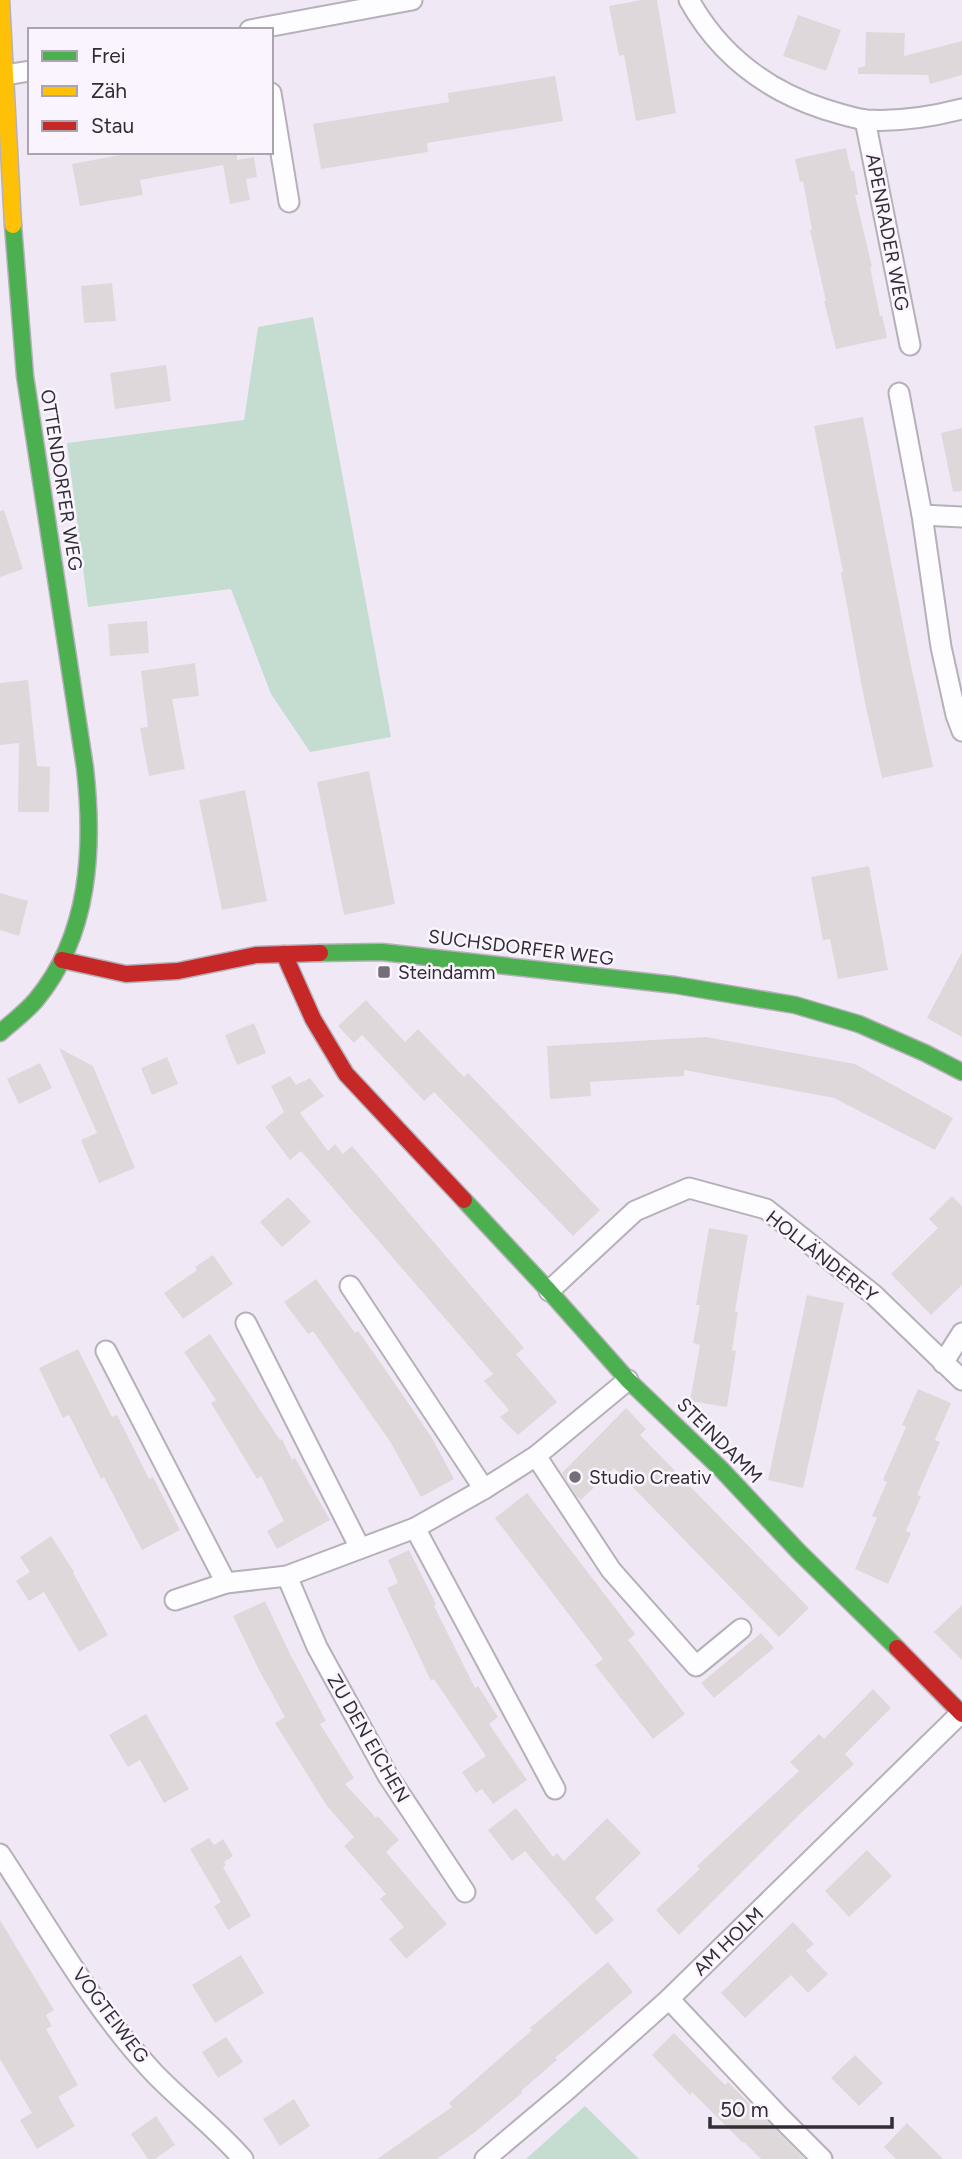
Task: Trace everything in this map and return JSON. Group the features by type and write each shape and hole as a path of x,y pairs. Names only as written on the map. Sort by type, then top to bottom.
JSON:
{"street":[{"name":"OTTENDORFER WEG","path":"0,1033 40,995 62,960 85,891 90,824 85,768 25,376 2,76 1,0"},
{"path":"262,28 412,0"},
{"path":"689,0 718,43 743,66 771,86 803,102 865,120 928,118 962,109"},
{"path":"2,76 28,71"},
{"path":"273,105 289,202"},
{"name":"APENRADER WEG","path":"865,120 910,345"},
{"path":"899,393 922,515 942,647 956,715 962,730"},
{"path":"922,515 962,517"},
{"name":"SUCHSDORFER WEG","path":"62,960 126,974 178,971 256,955 382,952 675,985 795,1005 859,1024 925,1052 962,1072"},
{"name":"STEINDAMM","path":"284,954 313,1019 346,1074 628,1380 720,1468 799,1552 962,1713"},
{"name":"HOLLÄNDEREY","path":"548,1291 635,1211 690,1188 766,1209 874,1295 962,1380"},
{"path":"350,1286 484,1489"},
{"path":"246,1322 360,1548"},
{"path":"943,1363 962,1333"},
{"path":"106,1351 226,1583"},
{"path":"175,1600 226,1583 287,1576 415,1528 536,1456 628,1380"},
{"path":"536,1456 611,1570 696,1667 741,1629"},
{"path":"415,1528 555,1789"},
{"name":"ZU DEN EICHEN","path":"287,1576 317,1647 388,1776 466,1892"},
{"name":"AM HOLM","path":"485,2159 669,1999 962,1713"},
{"name":"VOGTEIWEG","path":"0,1854 106,2016 155,2074 222,2135 243,2159"},
{"path":"669,1999 822,2159"}],"green space":[{"path":"313,317 391,737 310,752 271,694 231,589 88,607 67,443 244,420 258,327"},
{"path":"585,2106 639,2159 526,2159"}],"building":[{"path":"657,0 676,113 636,121 624,55 619,56 609,6"},
{"path":"798,15 841,30 826,71 783,56"},
{"path":"866,32 905,33 904,56 962,41 962,75 930,84 928,75 858,74 858,68 865,66"},
{"path":"555,76 563,121 427,143 428,152 321,169 313,124 449,102 448,93"},
{"path":"846,148 851,171 854,171 858,195 855,195 887,338 836,349 810,230 803,181 800,182 795,159"},
{"path":"124,154 237,154 237,160 254,157 257,177 246,179 250,200 230,204 223,165 140,180 143,195 80,206 72,164"},
{"path":"112,283 116,321 84,323 81,286"},
{"path":"166,365 171,401 115,409 110,373"},
{"path":"863,417 933,767 882,778 864,698 841,573 843,572 814,426"},
{"path":"962,428 962,491 953,492 941,433"},
{"path":"4,510 23,569 0,577 0,511"},
{"path":"147,621 149,653 110,656 108,624"},
{"path":"195,663 199,696 172,699 185,769 149,776 140,728 148,727 141,671"},
{"path":"28,680 37,766 50,767 49,812 18,812 19,743 0,745 0,683"},
{"path":"369,771 395,904 344,915 317,782"},
{"path":"245,790 267,901 222,910 199,800"},
{"path":"869,866 888,970 838,979 830,939 823,940 811,877"},
{"path":"0,893 28,901 19,936 0,930"},
{"path":"962,952 962,1037 927,1018"},
{"path":"366,1000 405,1042 418,1029 464,1077 468,1073 600,1210 573,1236 434,1092 424,1101 362,1035 354,1043 338,1026"},
{"path":"254,1023 266,1053 237,1065 225,1035"},
{"path":"706,1037 855,1064 953,1118 935,1150 834,1098 684,1070 684,1076 590,1082 591,1096 550,1099 547,1046"},
{"path":"59,1048 93,1066 135,1168 99,1183 81,1140 97,1133"},
{"path":"167,1057 178,1084 152,1095 141,1068"},
{"path":"40,1063 52,1088 19,1104 7,1079"},
{"path":"290,1076 296,1085 310,1078 324,1096 300,1113 328,1151 335,1144 343,1154 352,1146 524,1348 516,1354 557,1402 518,1435 500,1417 509,1410 484,1381 493,1374 301,1151 290,1160 265,1127 284,1112 271,1086"},
{"path":"952,1196 962,1206 962,1285 931,1315 891,1274 938,1228 929,1219"},
{"path":"288,1197 311,1222 282,1247 260,1222"},
{"path":"709,1228 748,1235 735,1311 738,1312 732,1350 736,1351 727,1407 690,1401 700,1345 693,1343 700,1305 696,1305"},
{"path":"213,1255 233,1284 183,1319 164,1293"},
{"path":"316,1279 355,1333 358,1331 378,1359 432,1438 454,1479 421,1497 391,1443 313,1331 308,1334 284,1302"},
{"path":"807,1295 844,1303 803,1488 768,1480"},
{"path":"210,1334 280,1440 282,1439 292,1460 295,1458 330,1520 277,1549 267,1531 284,1521 261,1476 257,1479 211,1403 216,1400 184,1352"},
{"path":"78,1349 112,1417 117,1415 149,1479 153,1477 180,1530 142,1550 104,1477 101,1479 69,1415 63,1418 39,1368"},
{"path":"918,1389 951,1403 935,1440 940,1442 917,1495 921,1496 906,1531 911,1533 888,1584 855,1569 877,1518 872,1516 887,1482 883,1480 906,1427 902,1425"},
{"path":"626,1408 646,1429 640,1435 809,1608 779,1637 614,1468 581,1500 576,1495 562,1473"},
{"path":"527,1493 635,1634 628,1640 685,1714 653,1739 595,1665 603,1659 495,1518"},
{"path":"51,1536 108,1635 79,1652 44,1592 29,1601 16,1581 30,1572 20,1557"},
{"path":"409,1550 475,1688 478,1686 498,1717 489,1724 527,1780 493,1804 482,1789 476,1793 462,1772 486,1756 434,1679 431,1681 387,1588 398,1583 388,1560"},
{"path":"265,1601 326,1721 320,1724 354,1778 345,1784 399,1840 386,1852 447,1924 406,1959 389,1939 404,1927 380,1899 386,1894 344,1846 354,1837 327,1806 275,1723 285,1717 233,1616"},
{"path":"962,1605 962,1660 934,1632"},
{"path":"761,1633 774,1648 714,1698 701,1683"},
{"path":"873,1689 891,1708 845,1754 854,1764 679,1935 656,1910 700,1869 697,1866 799,1771 790,1762 819,1734 824,1739"},
{"path":"146,1714 189,1789 164,1803 140,1760 128,1767 109,1735"},
{"path":"516,1808 553,1857 557,1853 564,1861 607,1818 641,1853 595,1898 614,1920 596,1935 525,1851 512,1861 488,1830"},
{"path":"209,1838 214,1845 223,1839 233,1856 224,1862 226,1865 223,1867 251,1916 228,1930 214,1906 221,1902 190,1849"},
{"path":"867,1850 892,1876 849,1917 825,1891"},
{"path":"0,1920 54,2010 46,2015 52,2026 46,2029 78,2085 58,2097 75,2126 37,2149 20,2120 32,2113 0,2059"},
{"path":"793,1922 814,1944 806,1951 828,1974 808,1993 791,1975 745,2018 721,1993"},
{"path":"241,1955 264,1993 215,2023 192,1985"},
{"path":"608,1962 633,1992 555,2058 557,2060 521,2091 522,2093 474,2133 437,2159 377,2159 452,2107 449,2103 532,2030 530,2028"},
{"path":"674,2033 725,2085 728,2082 805,2159 761,2159 692,2092 690,2095 652,2055"},
{"path":"226,2037 243,2062 218,2078 202,2052"},
{"path":"855,2055 883,2083 859,2106 831,2078"},
{"path":"294,2099 310,2126 280,2146 263,2119"},
{"path":"156,2116 175,2145 155,2159 148,2159 131,2134"},
{"path":"907,2123 943,2159 896,2159 884,2147"}],"traffic: fast":[{"path":"0,1033 36,1000 54,975 68,948 84,890 89,829 85,768 25,376 13,225"},
{"path":"320,953 382,952 675,985 795,1005 859,1024 962,1072"},
{"path":"464,1200 628,1380 720,1468 799,1552 897,1648"}],"traffic: slow":[{"path":"1,0 13,225"}],"traffic: jam":[{"path":"62,960 126,974 178,971 256,955 320,953"},
{"path":"284,954 313,1019 346,1074 464,1200"},
{"path":"897,1648 962,1714"}],"place":[{"name":"Steindamm","path":"384,972"},
{"name":"Studio Creativ","path":"575,1477"}]}
